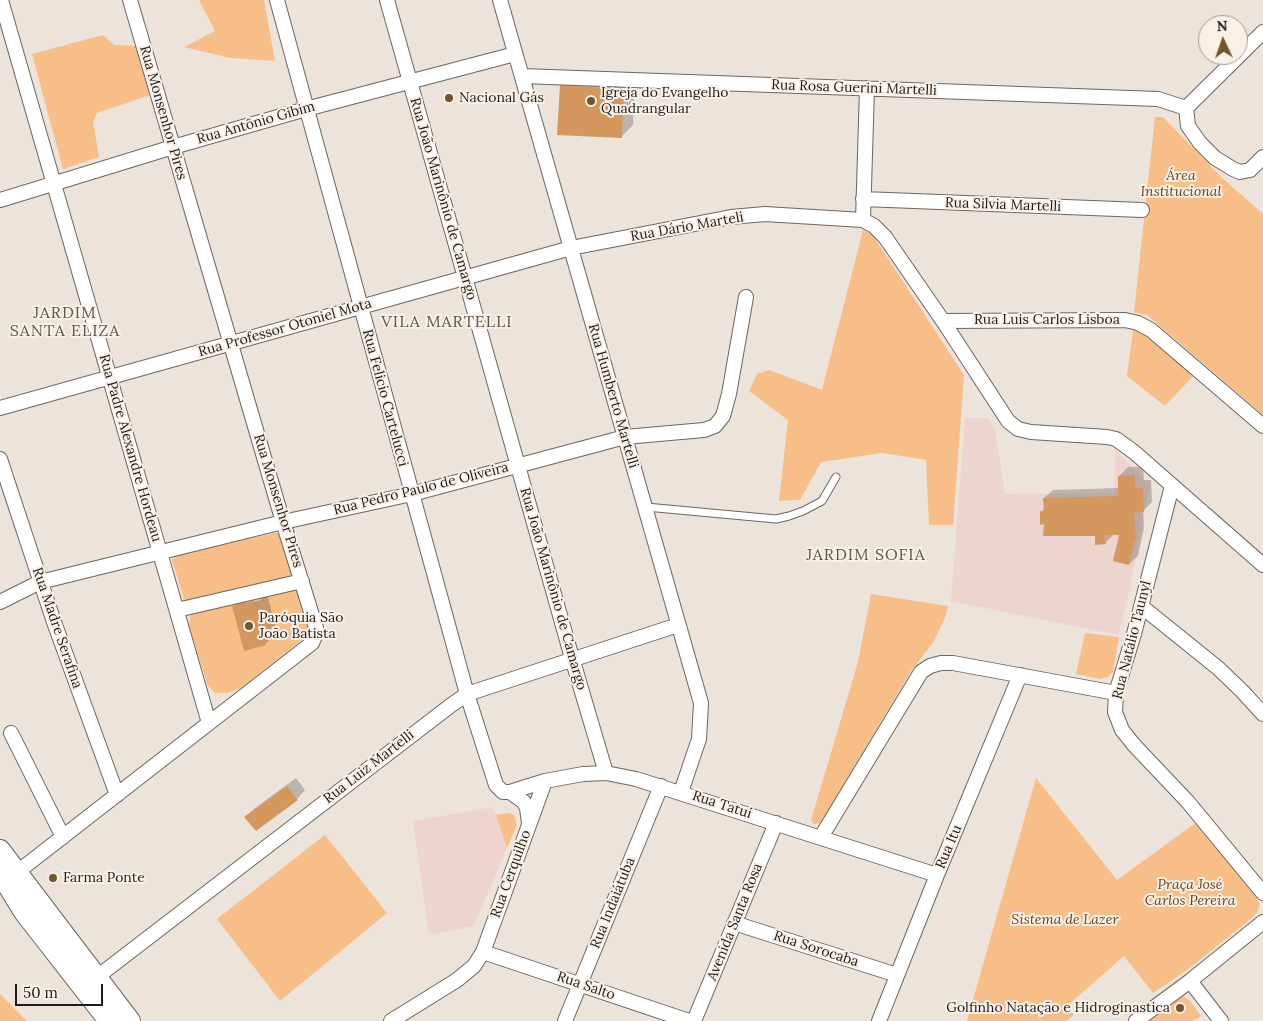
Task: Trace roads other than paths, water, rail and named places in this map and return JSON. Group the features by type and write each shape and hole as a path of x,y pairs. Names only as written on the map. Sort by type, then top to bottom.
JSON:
{"main road":[{"path":"0,850 7,876 24,912 109,1021"},
{"path":"7,876 96,977 130,1021"}],"street":[{"name":"Rua Padre Alexandre Hordeau","path":"1,0 209,723"},
{"name":"Rua Monsenhor Pires","path":"7,876 63,837 117,795 312,643 315,636 316,628 283,522 130,0"},
{"name":"Rua Felicio Cartelucci","path":"277,0 467,694 496,786 524,802 527,808 529,824"},
{"name":"Rua João Marinônio de Camargo","path":"386,0 606,773"},
{"name":"Rua Humberto Martelli","path":"500,0 701,703 699,739 681,792"},
{"path":"1263,32 1186,108 1188,126 1200,143 1215,158 1233,170 1240,172 1250,170 1263,157"},
{"name":"Rua Antônio Gibim","path":"0,200 306,109 515,54"},
{"name":"Rua Rosa Guerini Martelli","path":"522,76 1158,99 1186,108"},
{"path":"867,88 863,220 874,226 885,237 1008,420 1018,429 1031,432 1116,439 1134,452 1263,565"},
{"name":"Rua Silvia Martelli","path":"864,200 1142,210"},
{"name":"Rua Dário Marteli","path":"571,248 731,217 765,214 863,220"},
{"name":"Rua Professor Otoniel Mota","path":"0,408 571,248"},
{"name":"Rua Pedro Paulo de Oliveira","path":"0,602 40,582 283,522 412,494 625,437 704,430 715,426 723,416 729,394 746,297"},
{"name":"Rua Luis Carlos Lisboa","path":"943,321 1125,320 1138,323 1151,330 1263,426"},
{"name":"Rua Madre Serafina","path":"0,459 40,582 117,795"},
{"name":"Rua Natálio Taunyl","path":"1172,486 1116,693 1115,712 1122,730 1134,745 1188,802 1263,893"},
{"path":"177,610 302,581"},
{"path":"1141,606 1218,668 1242,690 1263,714"},
{"name":"Rua Luiz Martelli","path":"96,977 467,694 572,658 678,625"},
{"path":"821,837 921,672 930,666 941,662 953,663 1116,693"},
{"name":"Rua Itu","path":"879,1021 1020,675"},
{"path":"11,733 63,837"},
{"name":"Rua Tatuí","path":"506,792 545,781 583,774 606,773 681,792 937,875"},
{"name":"Rua Cerquilho","path":"391,1021 457,980 474,966 483,952 545,781"},
{"name":"Rua Indaiátuba","path":"565,1021 661,786"},
{"name":"Avenida Santa Rosa","path":"694,1021 776,823"},
{"path":"1136,1021 1190,981 1263,922"},
{"name":"Rua Sorocaba","path":"734,923 897,975"},
{"name":"Rua Salto","path":"483,952 689,1021"},
{"path":"1190,981 1221,1021"}],"lane":[{"path":"646,507 776,519 803,511 822,501 836,477"}],"place":[{"name":"Nacional Gás","path":"449,98"},
{"name":"Igreja do Evangelho Quadrangular","path":"591,101"},
{"name":"Paróquia São João Batista","path":"249,626"},
{"name":"Farma Ponte","path":"53,878"},
{"name":"Golfinho Natação e Hidroginastica","path":"1180,1008"}],"district":[{"name":"JARDIM SANTA ELIZA","path":"65,322"},
{"name":"VILA MARTELLI","path":"447,322"},
{"name":"JARDIM SOFIA","path":"866,555"}],"park label":[{"name":"Área Institucional","path":"1181,184"},
{"name":"Praça José Carlos Pereira","path":"1190,894"},
{"name":"Sistema de Lazer","path":"1065,920"}]}
